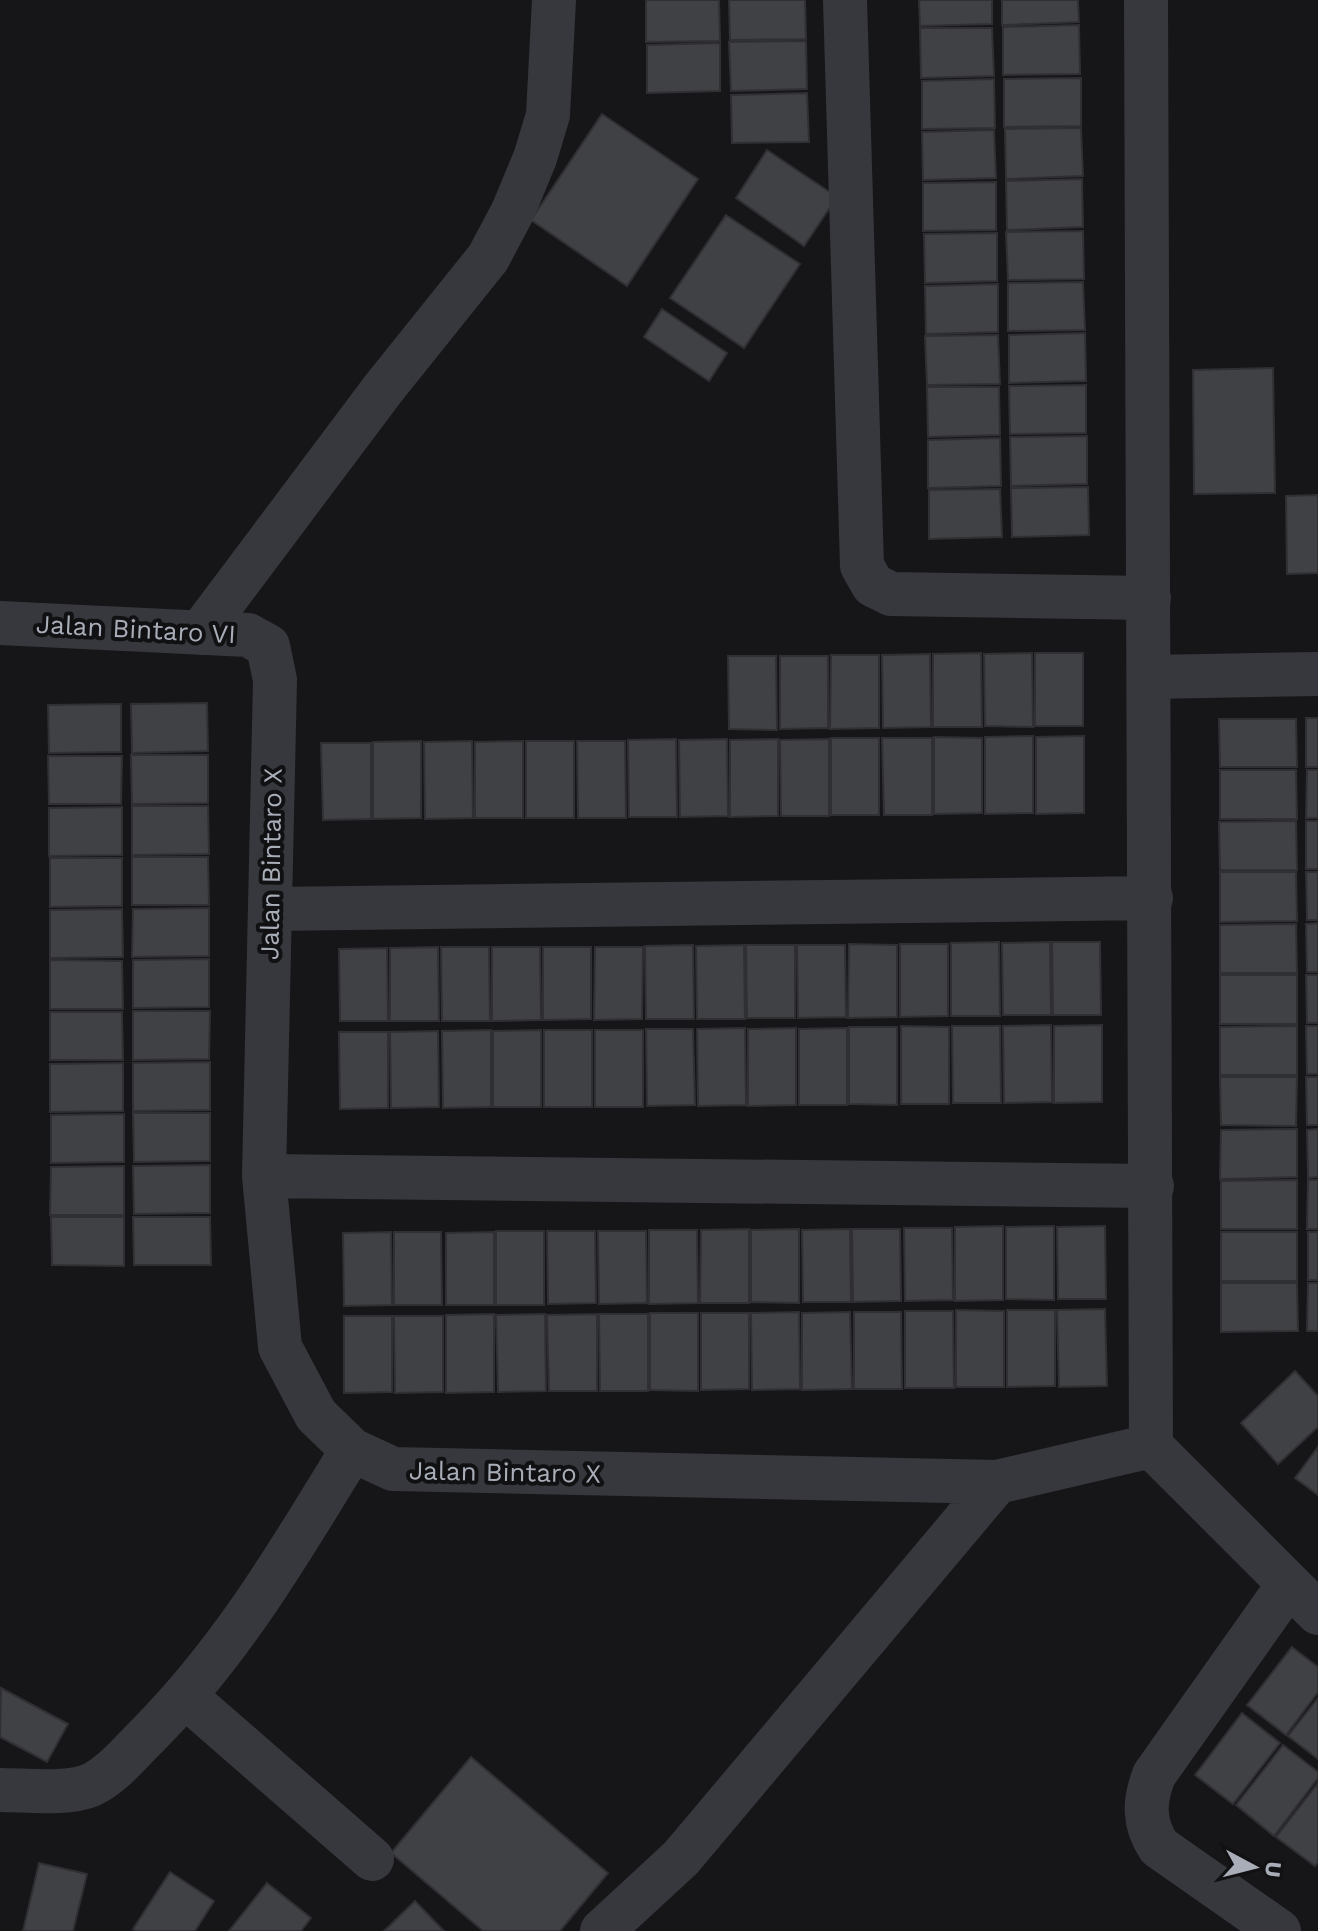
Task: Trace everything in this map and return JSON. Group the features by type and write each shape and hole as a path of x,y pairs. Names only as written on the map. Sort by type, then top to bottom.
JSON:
{"street":[{"path":"200,633 383,389 488,258 513,211 535,158 548,115 554,0"},
{"path":"845,0 862,566 873,585 891,594 1149,598"},
{"path":"1146,0 1151,1446 1304,1598 1154,1775 1147,1792 1145,1809 1148,1828 1159,1847 1279,1931"},
{"name":"Jalan Bintaro VI","path":"0,623 248,635 268,646"},
{"name":"Jalan Bintaro X","path":"268,646 275,680 264,1176 280,1347 316,1415 352,1450 393,1469 997,1482 1151,1446"},
{"path":"1150,677 1318,674"},
{"path":"270,909 1151,898"},
{"path":"264,1176 1152,1186"},
{"path":"0,1790 66,1790 90,1785 113,1769 186,1697 266,1590 352,1450"},
{"path":"602,1931 681,1858 997,1482"},
{"path":"186,1697 372,1859"}],"building":[{"path":"646,0 719,0 720,41 646,42"},
{"path":"729,0 805,0 806,39 730,40"},
{"path":"919,0 992,0 992,24 920,26"},
{"path":"1002,0 1078,0 1079,22 1002,25"},
{"path":"1079,25 1080,74 1003,75 1003,27"},
{"path":"920,28 992,28 994,76 921,78"},
{"path":"806,41 807,89 731,91 729,42"},
{"path":"720,43 720,91 647,93 647,45"},
{"path":"1081,78 1081,126 1004,127 1004,79"},
{"path":"994,79 995,128 922,129 922,81"},
{"path":"807,93 809,142 732,143 731,95"},
{"path":"602,114 698,179 627,286 531,220"},
{"path":"1081,128 1083,176 1006,179 1005,129"},
{"path":"994,130 996,178 923,180 922,132"},
{"path":"767,150 837,197 804,246 736,198"},
{"path":"1082,179 1083,227 1007,230 1006,181"},
{"path":"996,182 996,230 923,231 923,183"},
{"path":"726,215 800,264 744,348 670,298"},
{"path":"1083,231 1084,279 1008,280 1006,232"},
{"path":"997,233 997,281 925,283 924,234"},
{"path":"1083,282 1085,330 1008,331 1008,283"},
{"path":"998,284 998,332 926,334 925,286"},
{"path":"662,309 727,353 709,381 644,337"},
{"path":"1085,333 1086,381 1009,383 1009,335"},
{"path":"998,335 1000,384 927,385 925,336"},
{"path":"1273,368 1275,493 1194,494 1193,370"},
{"path":"1086,385 1086,433 1010,434 1009,386"},
{"path":"927,387 999,387 1000,435 928,437"},
{"path":"1087,436 1087,484 1011,486 1010,437"},
{"path":"1000,438 1001,486 928,488 928,440"},
{"path":"1088,487 1089,535 1012,537 1011,488"},
{"path":"1000,489 1002,537 929,539 929,490"},
{"path":"1318,495 1318,573 1287,574 1286,496"},
{"path":"981,653 982,727 933,727 933,654"},
{"path":"1032,653 1033,727 985,726 984,654"},
{"path":"1035,653 1083,653 1083,726 1035,726"},
{"path":"930,654 931,727 883,728 882,655"},
{"path":"831,655 879,655 879,728 830,729"},
{"path":"728,656 776,656 777,730 729,729"},
{"path":"780,656 828,656 828,728 780,729"},
{"path":"207,703 208,751 132,753 131,704"},
{"path":"121,704 121,752 49,753 48,705"},
{"path":"1306,718 1318,718 1318,767 1306,767"},
{"path":"1219,719 1296,719 1297,767 1220,767"},
{"path":"1033,736 1033,813 985,814 985,737"},
{"path":"1084,736 1084,813 1036,814 1036,737"},
{"path":"934,737 982,738 982,813 934,814"},
{"path":"831,738 879,738 879,815 831,815"},
{"path":"882,738 932,738 932,815 884,815"},
{"path":"676,739 677,817 629,817 628,740"},
{"path":"727,739 728,816 680,817 679,740"},
{"path":"778,739 778,816 730,817 730,740"},
{"path":"829,739 829,816 781,816 780,740"},
{"path":"421,741 421,818 373,819 373,742"},
{"path":"472,741 473,818 425,819 424,742"},
{"path":"523,741 523,818 475,818 475,742"},
{"path":"526,741 574,741 574,818 526,818"},
{"path":"577,741 625,741 626,818 578,818"},
{"path":"321,743 371,743 371,819 323,820"},
{"path":"131,755 208,755 208,803 132,804"},
{"path":"48,756 122,756 121,804 49,804"},
{"path":"1220,770 1296,770 1297,819 1220,819"},
{"path":"1307,770 1318,770 1318,818 1306,818"},
{"path":"132,806 208,806 209,854 132,855"},
{"path":"122,807 122,855 49,856 49,808"},
{"path":"1296,821 1297,870 1220,870 1219,822"},
{"path":"1306,821 1318,821 1318,869 1306,869"},
{"path":"132,857 208,857 209,905 132,905"},
{"path":"50,858 122,858 122,906 50,907"},
{"path":"1220,872 1296,872 1297,921 1220,922"},
{"path":"1306,872 1318,872 1318,920 1307,920"},
{"path":"209,908 209,956 132,957 133,909"},
{"path":"122,909 123,957 50,958 50,910"},
{"path":"1318,923 1318,972 1307,972 1306,924"},
{"path":"1296,924 1297,973 1220,973 1220,925"},
{"path":"999,942 1000,1016 951,1016 951,943"},
{"path":"1050,942 1051,1015 1003,1015 1002,943"},
{"path":"1052,942 1100,942 1101,1015 1053,1015"},
{"path":"849,944 897,945 897,1017 848,1018"},
{"path":"900,944 948,944 948,1016 900,1017"},
{"path":"693,945 694,1019 646,1019 645,946"},
{"path":"744,945 745,1019 697,1019 696,946"},
{"path":"746,945 795,945 795,1018 747,1018"},
{"path":"797,945 845,945 846,1017 798,1018"},
{"path":"438,947 439,1021 390,1021 390,948"},
{"path":"441,947 489,947 490,1021 442,1021"},
{"path":"492,947 540,947 541,1020 492,1021"},
{"path":"543,947 591,947 591,1019 543,1020"},
{"path":"595,947 643,947 642,1019 594,1020"},
{"path":"387,948 388,1021 340,1021 339,949"},
{"path":"209,959 209,1007 133,1008 133,960"},
{"path":"50,960 122,961 123,1009 50,1009"},
{"path":"1220,975 1297,975 1297,1024 1220,1024"},
{"path":"1306,975 1318,975 1318,1023 1307,1023"},
{"path":"133,1011 210,1011 209,1059 133,1060"},
{"path":"50,1012 122,1012 123,1060 50,1060"},
{"path":"1051,1025 1052,1102 1004,1103 1003,1026"},
{"path":"1102,1025 1102,1102 1054,1103 1054,1026"},
{"path":"901,1026 949,1027 949,1104 901,1104"},
{"path":"952,1026 1000,1026 1001,1103 953,1103"},
{"path":"1297,1026 1297,1075 1220,1075 1220,1027"},
{"path":"1306,1026 1318,1026 1318,1074 1307,1074"},
{"path":"849,1027 897,1027 897,1105 849,1104"},
{"path":"745,1028 746,1105 698,1106 697,1029"},
{"path":"796,1028 796,1105 748,1106 748,1029"},
{"path":"847,1028 847,1105 799,1105 799,1029"},
{"path":"646,1029 693,1029 695,1105 647,1106"},
{"path":"491,1030 491,1107 443,1108 442,1031"},
{"path":"541,1030 541,1107 493,1107 493,1031"},
{"path":"544,1030 592,1030 592,1107 544,1107"},
{"path":"595,1030 643,1030 643,1107 595,1107"},
{"path":"438,1031 439,1107 391,1108 390,1032"},
{"path":"339,1032 388,1032 388,1108 340,1109"},
{"path":"210,1062 210,1110 133,1111 133,1063"},
{"path":"123,1063 123,1111 50,1112 50,1064"},
{"path":"1220,1077 1297,1077 1296,1126 1221,1125"},
{"path":"1306,1077 1318,1077 1318,1125 1307,1125"},
{"path":"133,1113 210,1113 210,1161 134,1162"},
{"path":"124,1114 124,1162 51,1163 51,1115"},
{"path":"1297,1129 1297,1177 1220,1179 1221,1130"},
{"path":"1318,1129 1318,1177 1308,1178 1307,1130"},
{"path":"210,1165 210,1213 134,1214 133,1166"},
{"path":"124,1166 124,1215 50,1215 51,1167"},
{"path":"1297,1180 1297,1229 1221,1229 1221,1181"},
{"path":"1308,1180 1318,1180 1318,1229 1307,1229"},
{"path":"51,1217 124,1217 124,1266 52,1265"},
{"path":"133,1217 210,1217 211,1265 134,1265"},
{"path":"1003,1226 1003,1300 955,1301 955,1227"},
{"path":"1054,1226 1054,1300 1006,1299 1006,1227"},
{"path":"1105,1226 1106,1299 1058,1299 1057,1227"},
{"path":"904,1228 952,1228 953,1300 905,1301"},
{"path":"749,1229 749,1303 700,1303 701,1230"},
{"path":"799,1229 799,1303 751,1302 751,1230"},
{"path":"850,1229 851,1302 803,1302 802,1230"},
{"path":"852,1229 900,1229 901,1301 853,1302"},
{"path":"649,1230 697,1230 698,1303 649,1304"},
{"path":"496,1231 544,1231 544,1305 496,1305"},
{"path":"547,1231 595,1231 596,1303 548,1304"},
{"path":"598,1231 646,1231 647,1303 599,1304"},
{"path":"391,1232 392,1305 344,1306 343,1233"},
{"path":"394,1232 441,1232 442,1305 394,1305"},
{"path":"494,1232 494,1305 446,1305 446,1233"},
{"path":"1221,1232 1297,1232 1297,1281 1221,1281"},
{"path":"1308,1232 1318,1232 1318,1280 1308,1280"},
{"path":"1221,1283 1297,1283 1298,1331 1221,1332"},
{"path":"1308,1283 1318,1283 1318,1331 1307,1331"},
{"path":"1105,1309 1107,1386 1059,1387 1057,1310"},
{"path":"956,1310 1004,1311 1004,1387 956,1387"},
{"path":"1007,1310 1055,1310 1055,1386 1007,1387"},
{"path":"905,1311 953,1311 954,1388 905,1388"},
{"path":"799,1312 800,1389 752,1390 751,1313"},
{"path":"850,1312 852,1389 802,1390 802,1313"},
{"path":"854,1312 901,1312 902,1389 854,1389"},
{"path":"650,1313 698,1313 698,1391 650,1390"},
{"path":"701,1313 749,1313 749,1389 701,1390"},
{"path":"494,1314 494,1392 446,1393 446,1315"},
{"path":"545,1314 546,1391 498,1392 496,1315"},
{"path":"597,1314 597,1391 549,1391 547,1315"},
{"path":"599,1314 648,1314 648,1391 600,1391"},
{"path":"344,1316 392,1316 392,1392 344,1393"},
{"path":"394,1316 443,1316 443,1392 395,1393"},
{"path":"1295,1371 1318,1396 1318,1427 1278,1464 1241,1423"},
{"path":"1318,1447 1318,1495 1295,1478"},
{"path":"1292,1647 1318,1667 1318,1692 1286,1735 1247,1705"},
{"path":"1,1688 68,1724 47,1762 0,1737"},
{"path":"1318,1698 1318,1759 1288,1736"},
{"path":"1242,1713 1280,1743 1233,1804 1195,1775"},
{"path":"1283,1745 1318,1772 1318,1778 1274,1836 1236,1805"},
{"path":"471,1757 608,1873 560,1931 483,1931 391,1853"},
{"path":"1318,1783 1318,1862 1315,1866 1276,1837"},
{"path":"39,1863 87,1874 73,1931 23,1931"},
{"path":"170,1872 214,1901 195,1931 136,1931 133,1929"},
{"path":"267,1883 311,1918 301,1931 229,1931"},
{"path":"415,1901 444,1931 384,1931"}]}
